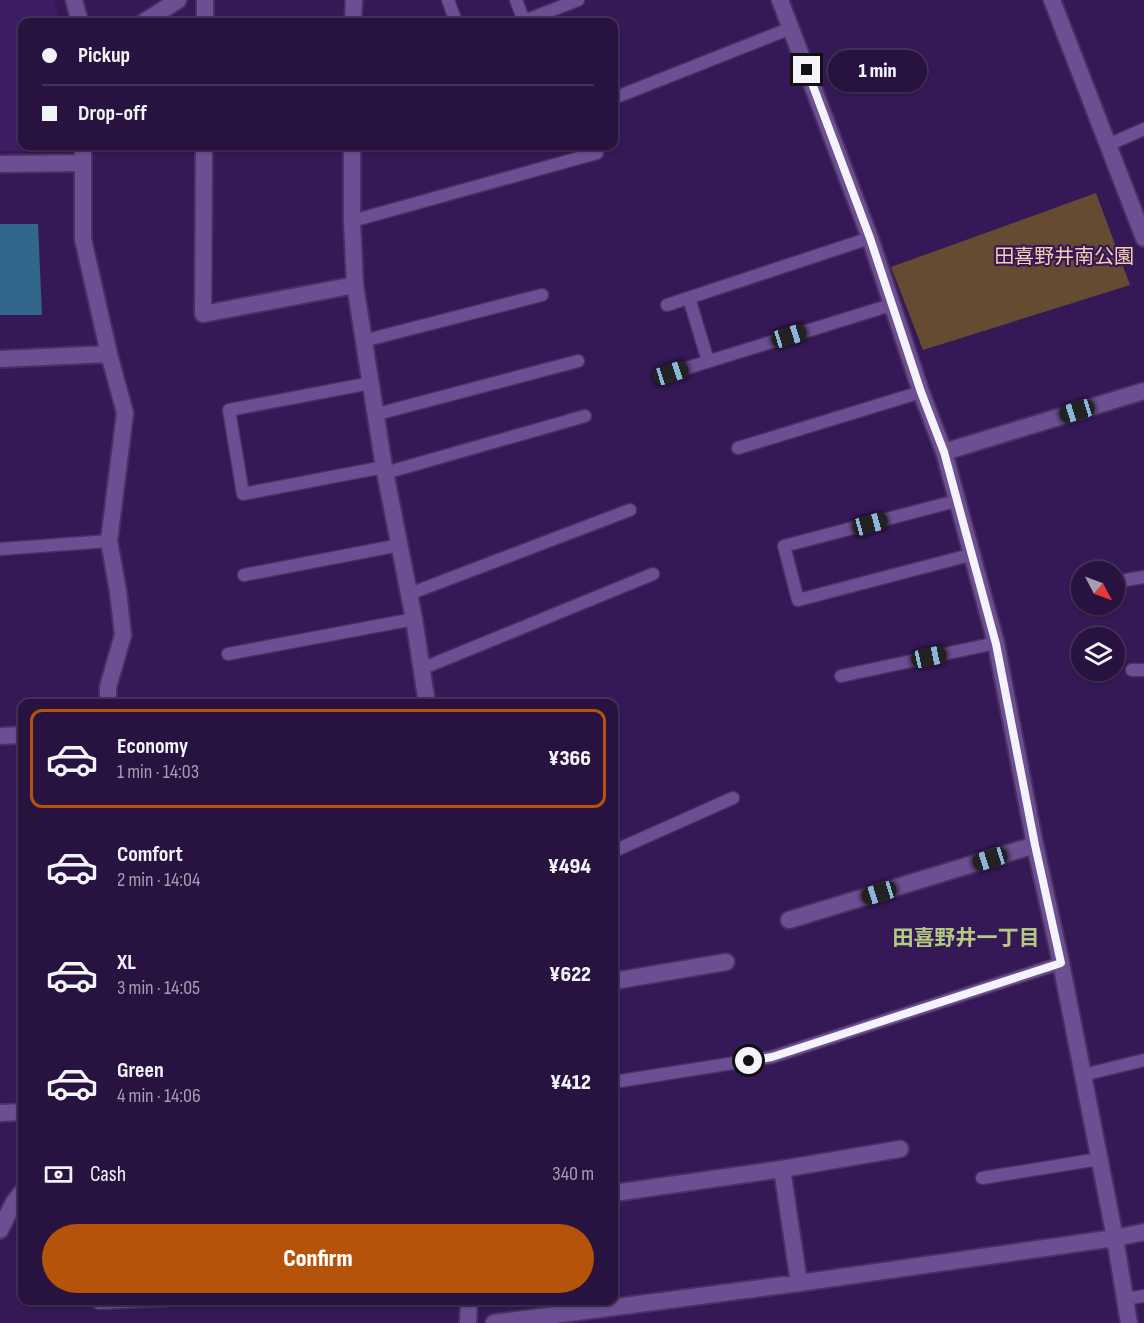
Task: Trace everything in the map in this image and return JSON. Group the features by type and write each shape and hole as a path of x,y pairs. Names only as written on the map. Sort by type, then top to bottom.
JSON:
{"street":[{"path":"74,0 79,18"},
{"path":"150,18 178,0"},
{"path":"205,0 205,18"},
{"path":"353,18 354,0"},
{"path":"780,0 870,238 921,392 944,452 970,555 996,644 1115,1238 1129,1323"},
{"path":"1053,0 1144,237"},
{"path":"83,150 83,239 125,413 109,541 123,635 108,687 108,699"},
{"path":"204,150 203,314 355,285"},
{"path":"352,150 355,285 426,699"},
{"path":"0,164 81,163"},
{"path":"0,359 109,354"},
{"path":"944,452 1144,391"},
{"path":"0,736 18,735"},
{"path":"789,920 1035,845"},
{"path":"618,980 726,962"},
{"path":"0,1113 18,1112"},
{"path":"618,1192 782,1169 900,1149"},
{"path":"782,1169 799,1283"},
{"path":"0,1230 18,1197"},
{"path":"494,1323 799,1283 1144,1232"},
{"path":"468,1323 469,1305"}],"lane":[{"path":"448,0 455,18"},
{"path":"516,0 523,18"},
{"path":"532,18 578,0"},
{"path":"618,96 791,28"},
{"path":"1108,145 1144,129"},
{"path":"352,222 597,153 596,150"},
{"path":"667,305 870,238"},
{"path":"363,341 542,295"},
{"path":"689,298 708,362"},
{"path":"671,373 891,305"},
{"path":"377,414 578,361"},
{"path":"371,383 229,410 243,494 385,470 585,416"},
{"path":"738,448 921,392"},
{"path":"956,501 784,546 798,600 970,555"},
{"path":"409,594 630,510"},
{"path":"0,549 109,541"},
{"path":"244,575 400,545"},
{"path":"421,669 653,574"},
{"path":"1125,580 1144,577"},
{"path":"228,654 414,619"},
{"path":"841,676 996,644"},
{"path":"618,849 733,798"},
{"path":"618,1081 772,1057 1061,963"},
{"path":"1083,1075 1144,1060"},
{"path":"981,1178 1099,1159"},
{"path":"1125,1299 1144,1296"}],"shaded area":[{"path":"0,0 54,0 59,18 18,18 18,150 65,151 0,151"}],"green space":[{"name":"田喜野井南公園","path":"1096,193 1130,285 923,350 891,267"}],"water":[{"path":"0,224 38,224 42,315 0,315"}],"district":[{"name":"田喜野井一丁目","path":"966,938"}],"route":[{"path":"749,1061 772,1057 1061,963 1035,845 996,644 944,452 921,392 870,238 807,70"}]}
